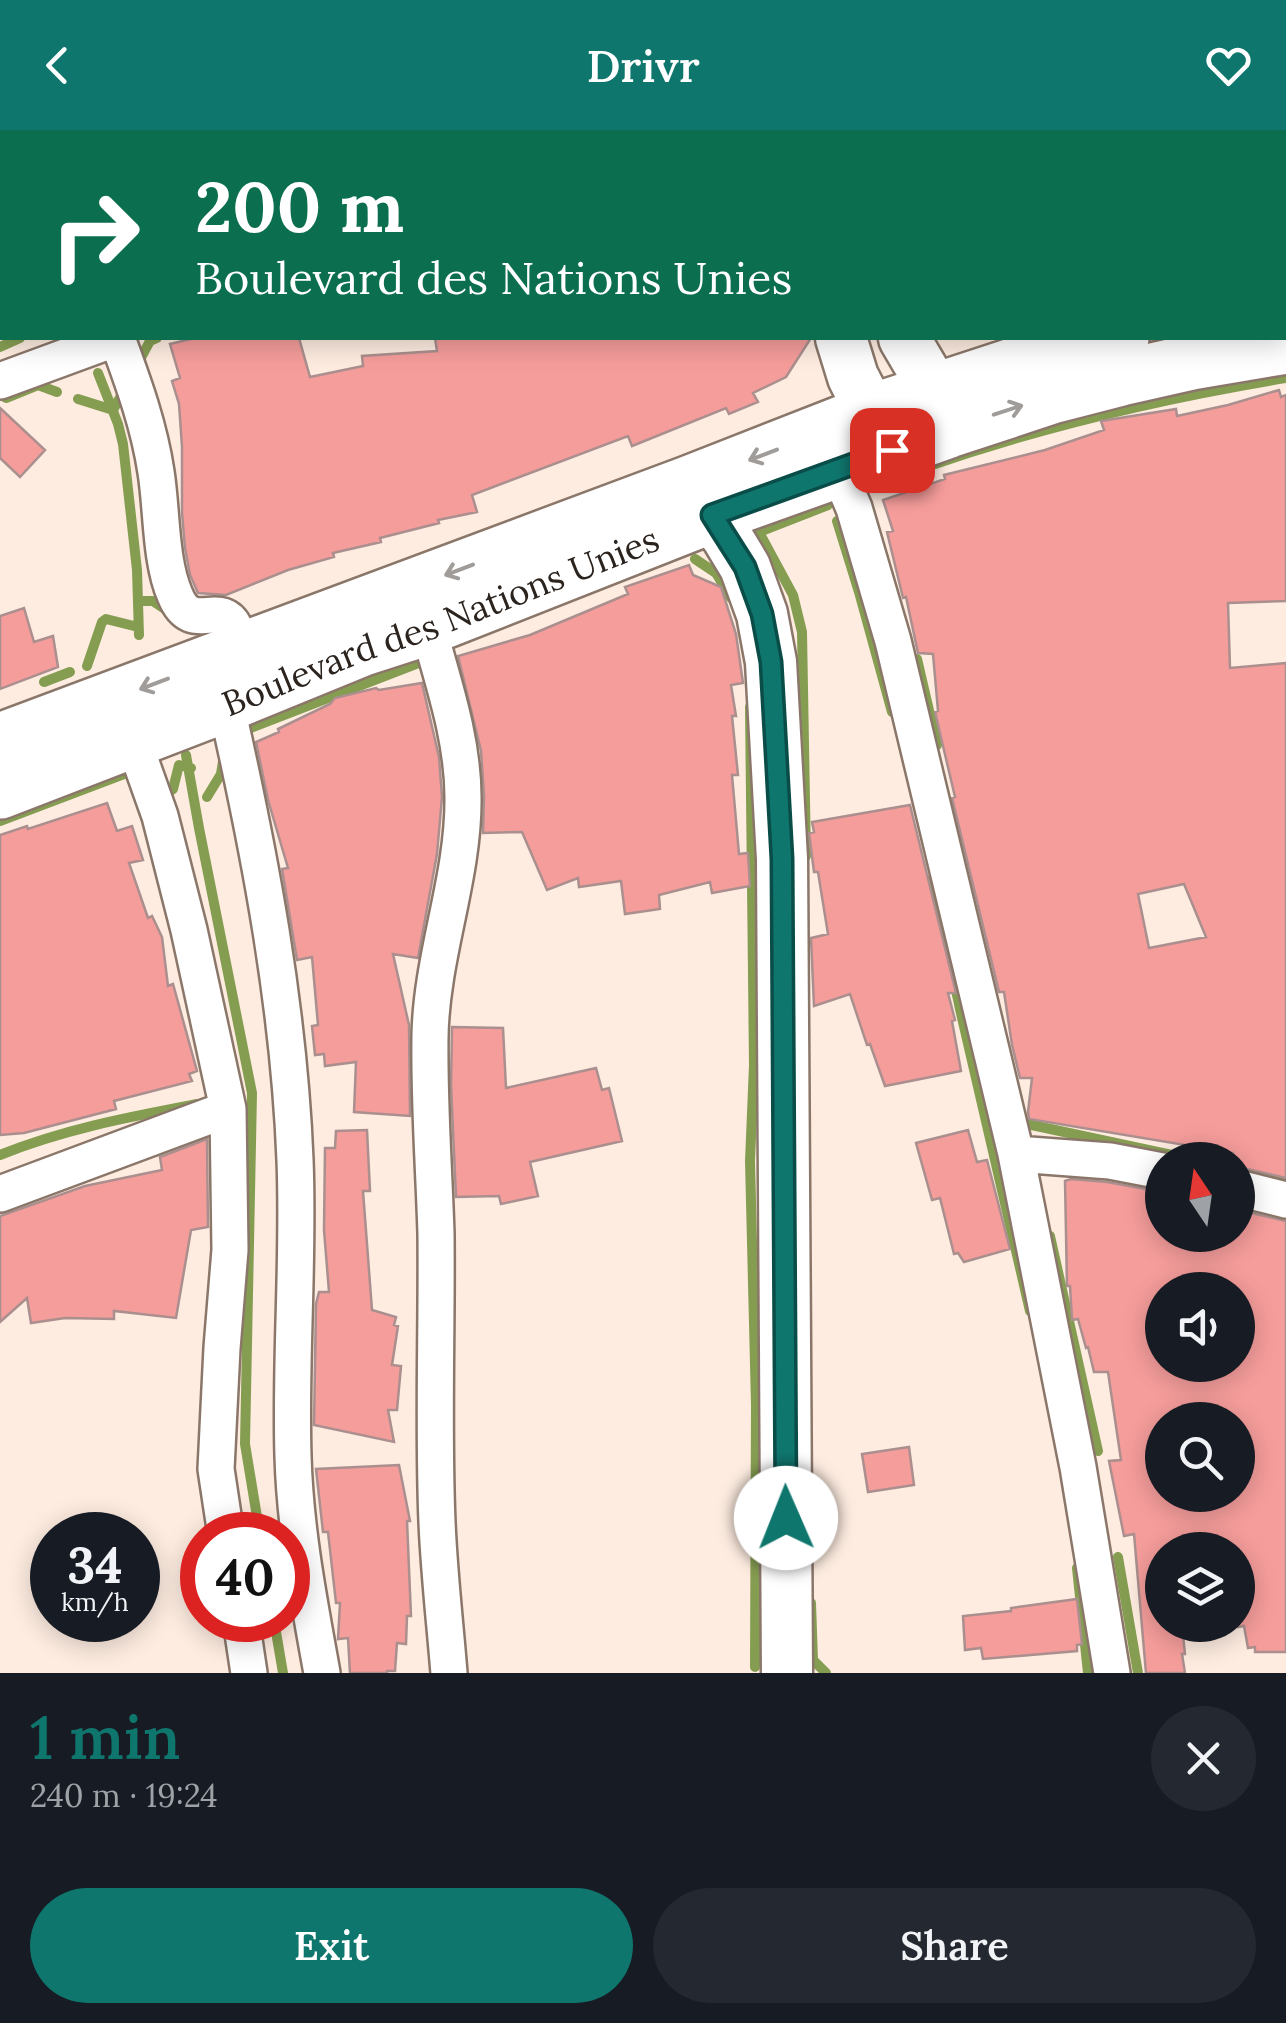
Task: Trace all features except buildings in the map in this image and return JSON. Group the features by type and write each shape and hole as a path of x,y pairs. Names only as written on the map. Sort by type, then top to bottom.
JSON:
{"main road":[{"name":"Boulevard des Nations Unies","path":"0,741 242,651 700,500 941,410 1034,359 1113,340"},
{"name":"Boulevard des Nations Unies","path":"941,410 1055,394 1192,362 1286,346"},
{"name":"Boulevard des Nations Unies","path":"0,791 428,626 700,500"}],"street":[{"path":"0,381 51,348 104,340"},
{"path":"118,340 143,408 174,594 184,612 197,618 214,614 226,617 234,626 242,651"},
{"path":"842,340 853,377 882,431"},
{"path":"905,340 941,410"},
{"path":"830,451 854,508 893,641 1016,1154 1078,1467 1112,1673"},
{"path":"700,500 745,567 762,614 771,662 782,859 788,1673"},
{"path":"428,626 452,711 464,797 430,1036 436,1233 437,1525 449,1673"},
{"path":"226,704 252,826 286,1041 295,1162 293,1458 303,1568 322,1673"},
{"path":"133,740 160,816 228,1109 230,1250 216,1469 223,1512"},
{"path":"0,1194 228,1109"},
{"path":"1016,1154 1145,1167"},
{"path":"1255,1192 1286,1200"},
{"path":"244,1642 249,1673"}],"waterway":[{"path":"0,347 16,340"},
{"path":"136,367 152,340"},
{"path":"98,373 123,444 137,570 139,635"},
{"path":"926,467 1105,415 1286,378"},
{"path":"6,398 38,385 57,392"},
{"path":"78,399 113,410 126,387"},
{"path":"806,856 802,632 793,595 759,532 828,505"},
{"path":"837,521 892,712"},
{"path":"695,559 716,573 731,598"},
{"path":"138,601 153,601 168,611"},
{"path":"87,666 102,622 106,619 138,627"},
{"path":"917,659 937,745"},
{"path":"240,732 421,662"},
{"path":"44,682 70,672"},
{"path":"750,707 755,1667"},
{"path":"186,755 252,1093 245,1444 256,1512"},
{"path":"207,797 221,774 224,755"},
{"path":"159,787 170,791 179,765 191,768"},
{"path":"0,821 124,774 139,778"},
{"path":"932,879 1030,1311"},
{"path":"0,1155 73,1131 197,1104"},
{"path":"1019,1117 1027,1124 1145,1149"},
{"path":"1255,1175 1286,1181"},
{"path":"1050,1236 1098,1451"},
{"path":"1118,1557 1138,1673"},
{"path":"1077,1568 1088,1673"},
{"path":"811,1603 813,1660 826,1673"},
{"path":"278,1642 283,1673"}],"route":[{"path":"786,1518 782,859 771,662 762,614 745,567 712,515 892,450"}]}
